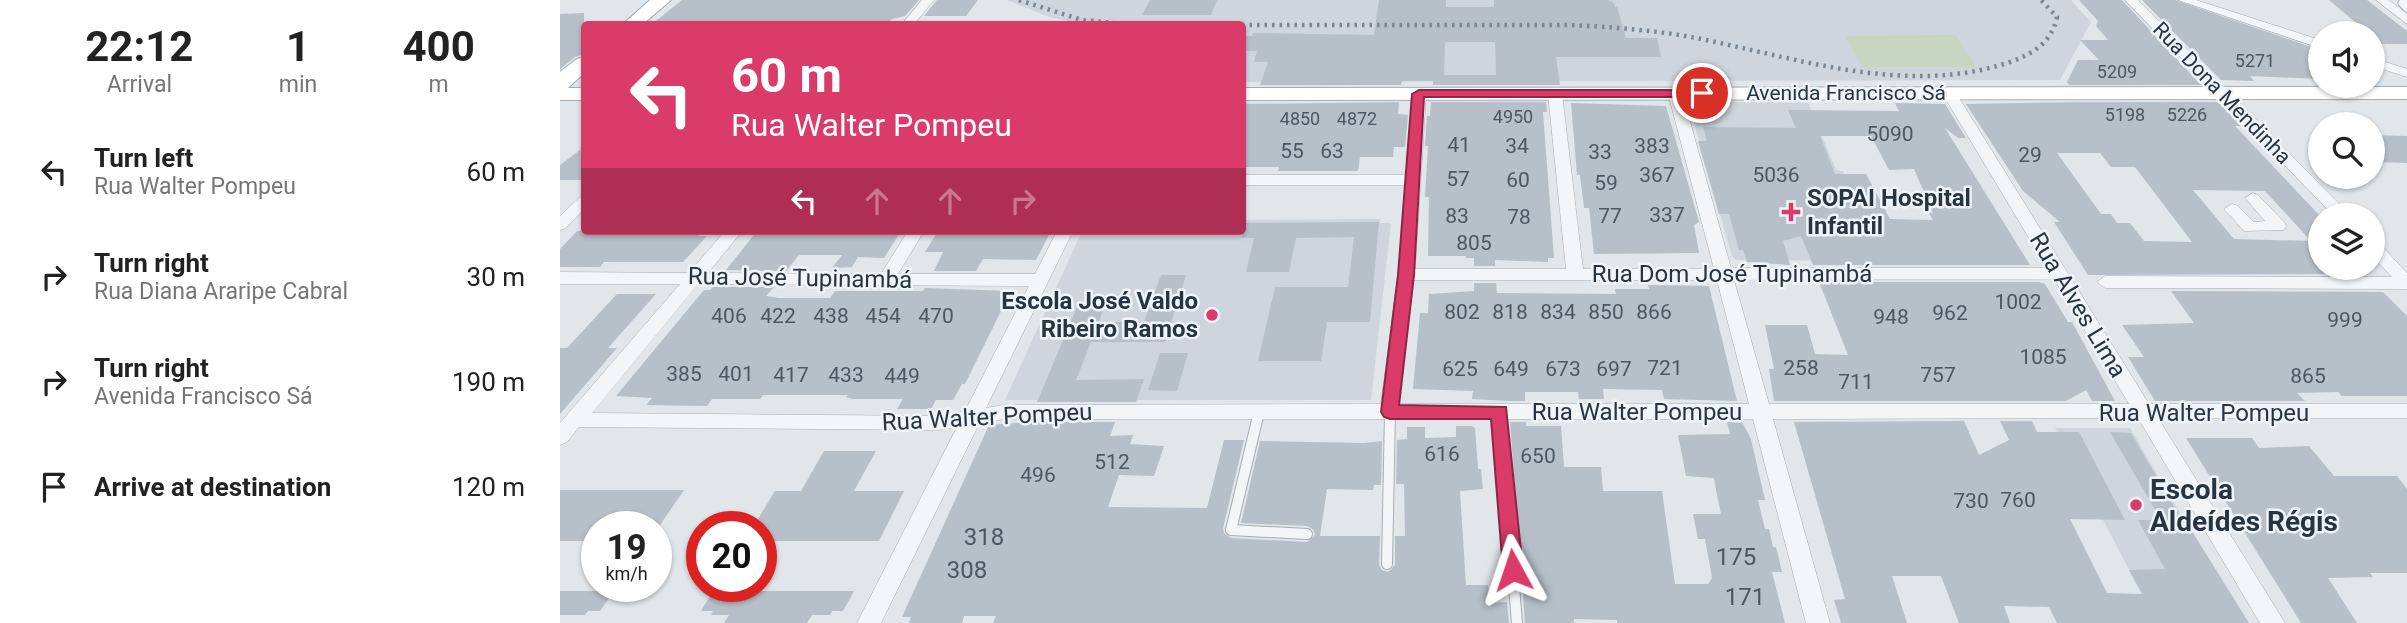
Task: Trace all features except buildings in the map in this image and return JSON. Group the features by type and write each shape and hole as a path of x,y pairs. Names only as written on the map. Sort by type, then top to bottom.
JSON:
{"main road":[{"path":"636,21 662,0"},
{"path":"648,21 674,0"},
{"path":"560,83 581,66"},
{"path":"560,94 581,76"},
{"name":"Avenida Francisco Sá","path":"1246,94 2407,93"},
{"path":"560,94 581,94"}],"street":[{"path":"910,21 928,0"},
{"name":"Rua Dona Mendinha","path":"2131,0 2330,203"},
{"path":"2184,0 2308,40"},
{"path":"2382,0 2407,20"},
{"path":"2385,66 2407,74"},
{"path":"1675,93 1818,623"},
{"name":"Rua Alves Lima","path":"1949,93 2273,623"},
{"path":"1390,412 1406,275 1419,94"},
{"path":"1555,94 1575,274"},
{"path":"1246,180 1412,180"},
{"path":"2232,209 2250,226 2278,226 2253,198"},
{"path":"560,225 581,204"},
{"path":"560,437 731,235"},
{"path":"886,279 914,235"},
{"path":"869,623 1063,235"},
{"path":"2385,260 2407,283"},
{"name":"Rua Dom José Tupinambá","path":"1406,275 2059,273"},
{"name":"Rua José Tupinambá","path":"560,278 1039,280"},
{"path":"2105,282 2407,283"},
{"name":"Rua Walter Pompeu","path":"574,420 938,423 1004,412 1761,411 2144,414 2407,411"}],"lane":[{"path":"2407,0 2403,3 2407,8"},
{"path":"1259,412 1231,530 1307,534"},
{"path":"1387,564 1390,412"},
{"path":"1500,412 1517,623"}],"shaded area":[{"path":"1007,0 2071,0 2091,22 2060,80 1246,82 1246,21 1070,21 1049,17"},
{"name":"SOPAI Hospital Infantil","path":"1692,102 1808,102 1836,170 1843,171 1881,253 1882,261 1736,260 1732,256 1689,105"},
{"name":"Escola José Valdo Ribeiro Ramos","path":"1380,219 1380,223 1391,223 1371,400 1005,400 1080,235 1246,235 1246,220"},
{"name":"Escola Aldeídes Régis","path":"2055,428 2130,428 2221,583 2136,583"}],"green space":[{"path":"1955,35 1977,67 1862,67 1845,36"}],"railway":[{"path":"1019,0 1092,21"},
{"path":"1246,25 1569,25 1617,28 1696,38 1853,71 1932,76 1971,72 2010,62 2034,51 2051,33 2057,17 2041,0"}],"place":[{"name":"SOPAI Hospital Infantil","path":"1791,212"},
{"name":"Escola José Valdo Ribeiro Ramos","path":"1212,315"},
{"name":"Escola Aldeídes Régis","path":"2136,505"}],"route":[{"path":"1513,570 1500,412 1390,412 1406,275 1419,94 1702,93"}]}
